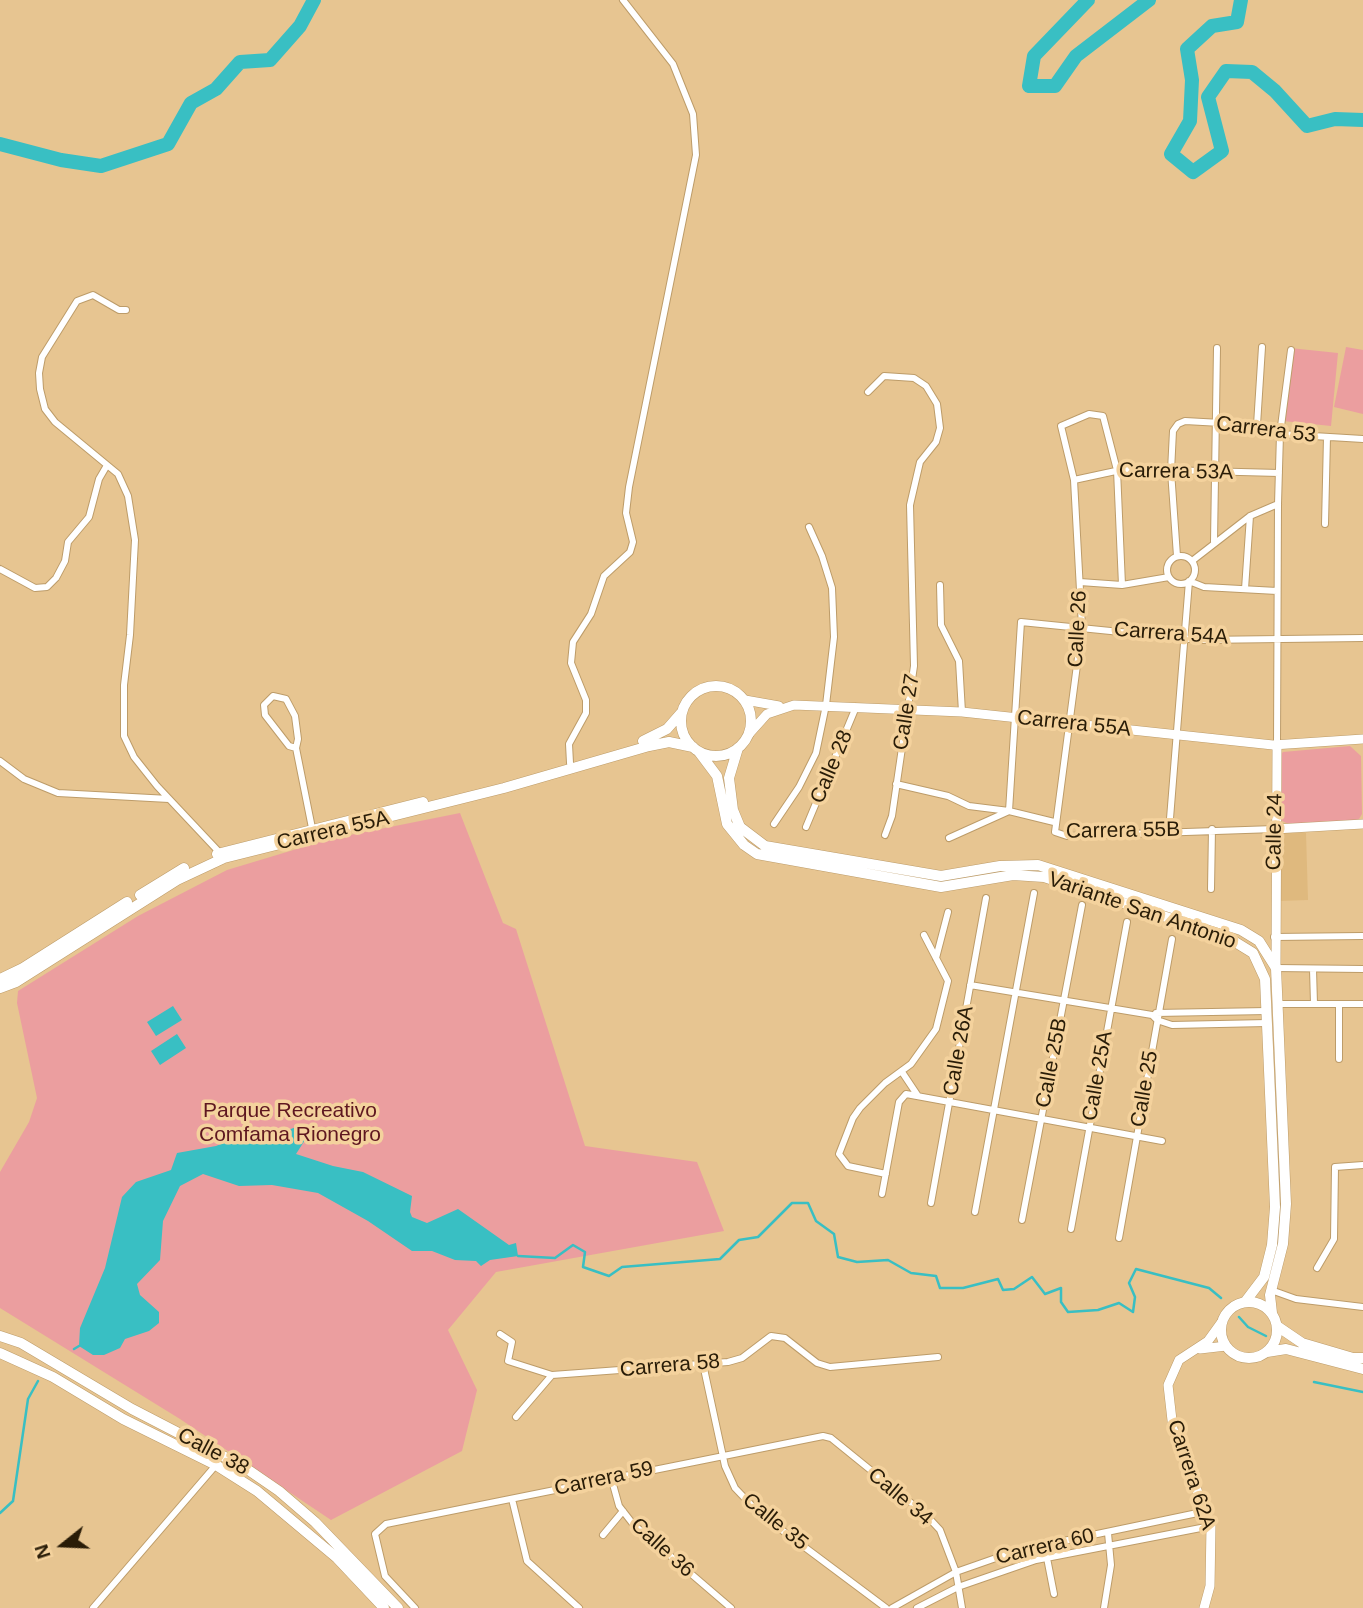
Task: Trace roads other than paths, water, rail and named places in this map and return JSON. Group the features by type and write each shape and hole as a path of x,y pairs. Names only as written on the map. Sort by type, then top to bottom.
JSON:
{"main road":[{"path":"749,734 751,720 745,700 729,688 709,686 691,695 681,713 683,734 696,749 719,756 738,748 767,714 784,707"},
{"name":"Carrera 55A","path":"745,700 784,707 826,705 962,712 1277,745 1363,739"},
{"name":"Carrera 55A","path":"0,979 23,968 171,875 220,853 569,763 654,737 667,729 681,713"},
{"name":"Carrera 55A","path":"0,988 16,982 177,880 224,858 504,788 649,746 669,742 696,749"},
{"name":"Calle 24","path":"1272,1313 1271,1290 1283,1244 1286,1204 1274,937 1277,745"},
{"name":"Variante San Antonio","path":"738,748 730,768 733,810 740,827 765,846 941,876 1000,866 1038,865 1241,930 1259,941 1276,968"},
{"name":"Variante San Antonio","path":"696,749 716,776 727,824 738,839 757,854 941,887 1013,875 1044,877 1227,937 1253,953 1263,970 1267,1011"},
{"name":"Carrera 55B","path":"1275,829 1363,824"},
{"path":"1259,941 1274,937"},
{"path":"1245,1302 1264,1277 1274,1226 1267,1011"},
{"path":"1267,1352 1276,1341 1277,1326 1272,1313 1260,1303 1245,1302 1232,1307 1221,1324 1221,1336 1234,1354 1245,1358 1286,1349 1363,1369"},
{"name":"Carrera 62A","path":"1205,1608 1210,1586 1211,1526 1173,1429 1168,1404 1168,1385 1173,1368 1208,1340 1221,1324"},
{"path":"1277,1326 1302,1343 1363,1358"},
{"name":"Calle 38","path":"0,1336 21,1343 132,1409 244,1467 279,1491 315,1522 398,1608"},
{"path":"1192,1351 1226,1346"},
{"name":"Calle 38","path":"0,1353 53,1377 123,1419 216,1465 294,1520 337,1558 384,1608"}],"street":[{"path":"569,763 569,744 586,713 586,700 572,663 573,642 591,614 604,576 630,552 633,542 626,513 629,487 696,155 693,114 673,64 623,0"},
{"path":"127,310 119,310 93,295 77,301 42,357 39,373 45,409 68,436 118,474 128,496 135,540 130,635 124,685 124,736 134,757 220,853"},
{"path":"1257,425 1262,347"},
{"path":"1214,541 1213,424 1217,348"},
{"name":"Calle 24","path":"1277,745 1280,434 1291,350"},
{"name":"Calle 27","path":"868,392 884,376 894,374 914,378 926,386 936,404 940,428 936,442 920,463 910,505 914,666 892,816 885,835"},
{"name":"Calle 26","path":"1054,822 1082,627 1074,481 1061,426 1089,414 1103,416 1117,470"},
{"name":"Carrera 53","path":"1171,471 1173,431 1185,421 1257,425 1280,434 1363,439"},
{"path":"1325,524 1327,437"},
{"path":"0,569 35,588 47,587 56,578 65,561 68,542 89,517 99,479 106,467"},
{"path":"1117,470 1122,584"},
{"name":"Carrera 53A","path":"1074,481 1117,470 1279,473"},
{"path":"1169,577 1168,566 1177,556 1171,471"},
{"path":"1192,561 1214,541 1250,516 1278,503"},
{"path":"1245,589 1250,516"},
{"path":"774,824 799,787 816,753 826,705 834,614 827,569 809,527"},
{"path":"1169,831 1189,582 1195,570 1192,561 1185,556 1177,556"},
{"path":"1080,582 1122,584 1169,577 1178,583 1189,582 1204,587 1277,591"},
{"path":"940,585 941,625 959,661 962,712"},
{"name":"Carrera 54A","path":"1016,718 1021,622 1184,639 1363,638"},
{"path":"296,748 289,746 265,715 264,705 273,696 283,696 292,707 298,731 296,748 312,828"},
{"name":"Calle 28","path":"806,827 856,707"},
{"path":"949,838 1009,811 1016,718"},
{"path":"0,761 24,779 58,793 169,799"},
{"name":"Carrera 55B","path":"896,784 948,796 969,806 1009,811 1054,822 1055,832 1067,836 1275,829"},
{"path":"1211,889 1212,830"},
{"path":"975,1212 1034,893"},
{"name":"Calle 26A","path":"931,1203 986,898"},
{"name":"Calle 25B","path":"1022,1220 1082,905"},
{"path":"936,958 948,912"},
{"name":"Calle 25A","path":"1071,1230 1127,922"},
{"path":"886,1174 848,1166 839,1154 860,1108 877,1090 919,1056 936,1029 948,981 924,935"},
{"path":"1274,937 1363,936"},
{"name":"Calle 25","path":"1119,1238 1156,1016 1172,939"},
{"path":"1276,968 1363,969"},
{"path":"1313,969 1314,1004"},
{"path":"971,985 1156,1016 1267,1011"},
{"path":"1277,1004 1363,1004"},
{"path":"1339,1004 1339,1059"},
{"path":"1156,1016 1172,1025 1267,1023"},
{"path":"902,1072 918,1096"},
{"path":"882,1194 899,1101 906,1094 1162,1141"},
{"path":"1317,1268 1334,1240 1335,1167 1363,1166"},
{"path":"1271,1290 1303,1300 1363,1307"},
{"path":"500,1334 512,1342 508,1362 552,1375 516,1417"},
{"name":"Carrera 58","path":"552,1375 703,1364 742,1358 771,1336 785,1338 817,1363 830,1367 938,1357"},
{"name":"Calle 35","path":"703,1364 721,1454 731,1483 759,1513 886,1608"},
{"name":"Carrera 59","path":"415,1608 385,1576 376,1541 378,1528 386,1524 721,1454 817,1436 831,1438"},
{"name":"Calle 34","path":"831,1438 926,1515 940,1530 956,1572 962,1608"},
{"path":"93,1608 216,1465"},
{"name":"Calle 36","path":"611,1477 623,1511 643,1534 731,1608"},
{"path":"512,1499 527,1561 579,1608"},
{"path":"603,1535 623,1511"},
{"name":"Carrera 60","path":"892,1608 956,1572 1016,1551 1207,1511"},
{"name":"Carrera 60","path":"917,1608 958,1587 1001,1570 1110,1545 1211,1526"},
{"path":"1104,1608 1110,1588 1108,1532"},
{"path":"1048,1558 1054,1594"}],"water":[{"path":"173,1006 182,1020 156,1036 147,1022"},
{"path":"177,1034 186,1048 160,1065 151,1051"},
{"path":"301,1125 305,1140 296,1154 363,1172 412,1196 412,1217 427,1223 458,1209 509,1245 516,1243 518,1256 490,1260 481,1266 476,1261 455,1260 432,1251 412,1251 368,1221 318,1193 272,1185 239,1186 203,1174 180,1186 163,1221 160,1260 137,1284 140,1295 159,1312 159,1323 149,1331 125,1339 120,1348 104,1355 93,1355 79,1346 80,1328 105,1268 122,1197 136,1182 171,1170 177,1153 216,1146 233,1139 268,1138"}],"waterway":[{"path":"0,144 61,160 101,166 168,144 191,103 216,89 240,62 270,60 300,26 314,0"},
{"path":"1088,0 1034,56 1029,86 1055,86 1076,56 1149,0"},
{"path":"1241,0 1237,22 1212,26 1187,49 1192,80 1190,121 1171,154 1193,172 1222,151 1208,97 1226,71 1252,72 1275,91 1307,126 1335,119 1363,120"},
{"path":"518,1256 555,1258 573,1245 585,1252 583,1267 609,1276 622,1267 720,1259 739,1240 758,1237 792,1203 808,1203 816,1221 834,1234 838,1257 857,1262 888,1260 911,1273 936,1276 940,1288 963,1288 998,1279 1003,1290 1014,1289 1032,1277 1045,1294 1061,1288 1061,1302 1068,1312 1098,1310 1119,1303 1133,1312 1135,1297 1129,1283 1136,1269 1209,1288 1221,1298"},
{"path":"1239,1317 1248,1327 1266,1336"},
{"path":"74,1349 79,1346"},
{"path":"0,1513 13,1501 28,1399 38,1381"},
{"path":"1314,1382 1363,1392"}],"park label":[{"name":"Parque Recreativo Comfama Rionegro","path":"290,1123"}]}
